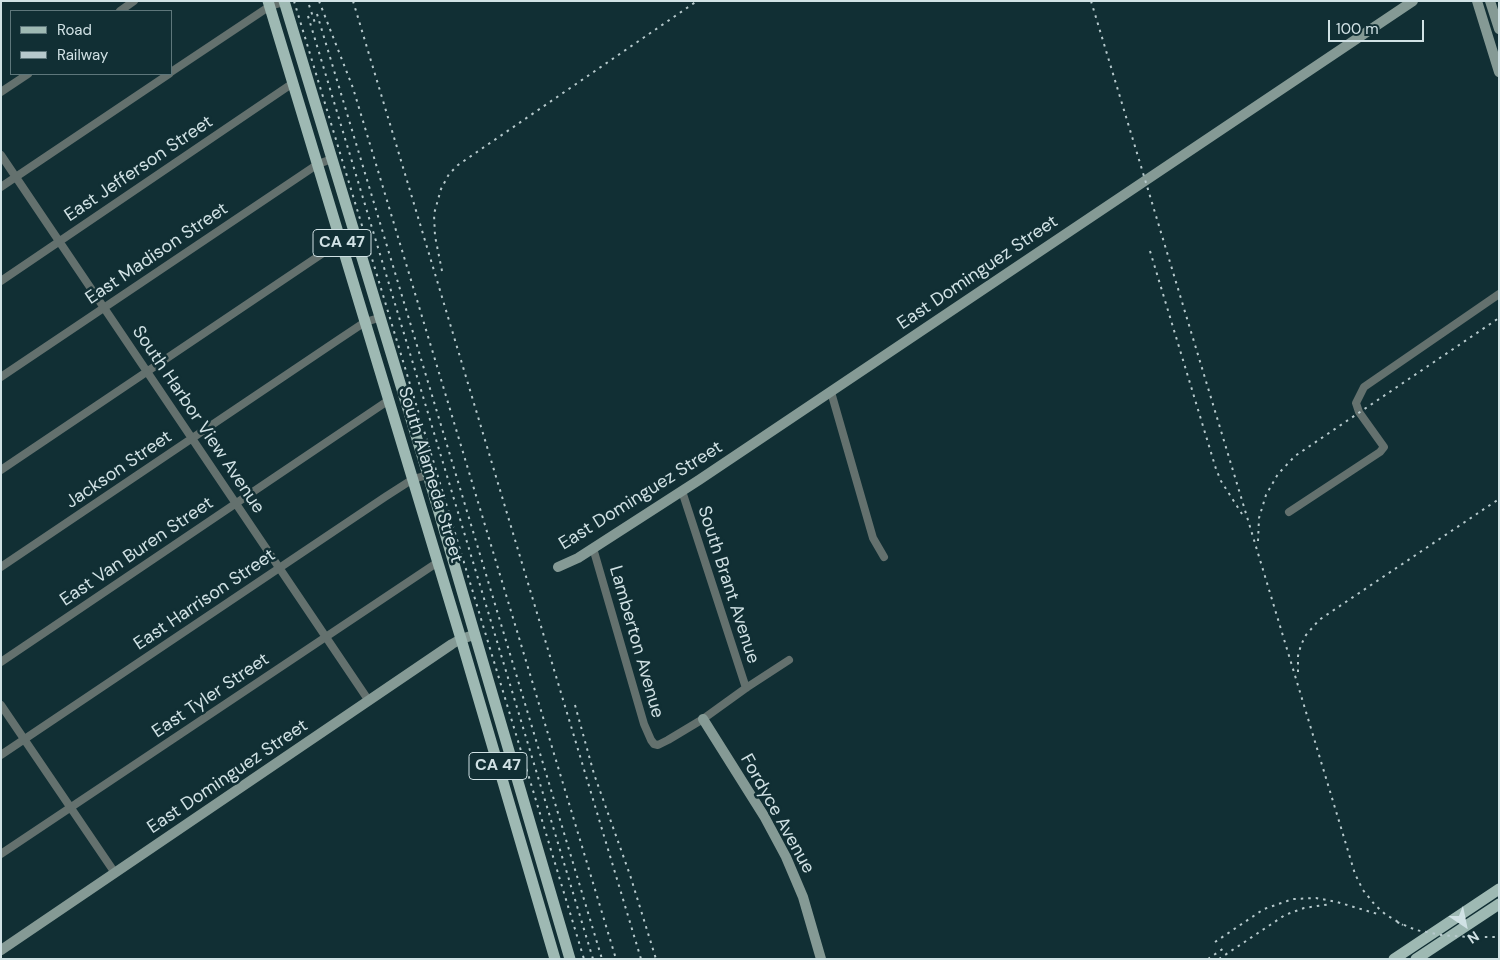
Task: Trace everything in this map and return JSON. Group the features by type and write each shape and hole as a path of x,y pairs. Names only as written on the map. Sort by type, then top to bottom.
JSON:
{"main road":[{"name":"South Alameda Street","path":"284,1 428,475 570,959"},
{"name":"South Alameda Street","path":"269,4 438,562 555,959"},
{"path":"1394,959 1499,889"},
{"path":"536,894 549,890"},
{"path":"1416,959 1499,904"}],"street":[{"path":"121,10 134,1"},
{"path":"172,72 269,4 284,1"},
{"name":"East Dominguez Street","path":"558,567 593,548 682,491 1413,1"},
{"path":"1477,1 1499,72"},
{"path":"1490,1 1499,29"},
{"path":"1,92 26,75"},
{"path":"1,187 167,75"},
{"name":"East Jefferson Street","path":"1,281 293,83"},
{"name":"South Harbor View Avenue","path":"1,156 369,701"},
{"name":"East Madison Street","path":"1,377 318,164 332,159"},
{"path":"1,470 341,241"},
{"path":"1289,512 1380,452 1384,447 1359,412 1356,403 1364,387 1499,294"},
{"name":"Jackson Street","path":"1,567 366,322 379,318"},
{"path":"831,392 873,538 884,557"},
{"name":"East Van Buren Street","path":"1,662 389,400"},
{"name":"East Harrison Street","path":"1,755 413,479 428,475"},
{"name":"South Brant Avenue","path":"682,491 746,688"},
{"name":"Lamberton Avenue","path":"593,548 650,740 654,744 662,744 703,719"},
{"name":"East Tyler Street","path":"1,854 438,562"},
{"name":"East Dominguez Street","path":"1,950 461,639 474,635"},
{"path":"703,719 788,660"},
{"path":"1,705 115,873"},
{"name":"Fordyce Avenue","path":"703,719 764,816 786,857 802,897 821,959"}],"railway":[{"path":"294,1 584,959"},
{"path":"319,1 353,88 616,959"},
{"path":"353,1 641,959"},
{"path":"442,271 435,236 434,214 441,189 449,174 458,165 697,1"},
{"path":"1091,1 1355,874 1363,890 1375,905 1385,914 1403,925"},
{"path":"309,5 315,23"},
{"path":"317,14 602,959"},
{"path":"308,16 593,959"},
{"path":"1150,251 1216,469 1221,481 1242,514"},
{"path":"1258,541 1259,518 1266,495 1278,474 1295,456 1499,318"},
{"path":"1298,672 1298,656 1301,645 1306,635 1319,620 1499,499"},
{"path":"575,705 594,774 630,875 656,959"},
{"path":"1215,942 1264,909 1293,899 1316,898 1381,915"},
{"path":"1219,959 1285,915 1304,908 1331,904"},
{"path":"1397,922 1416,930 1441,935 1499,937"},
{"path":"1208,959 1224,948"}]}
